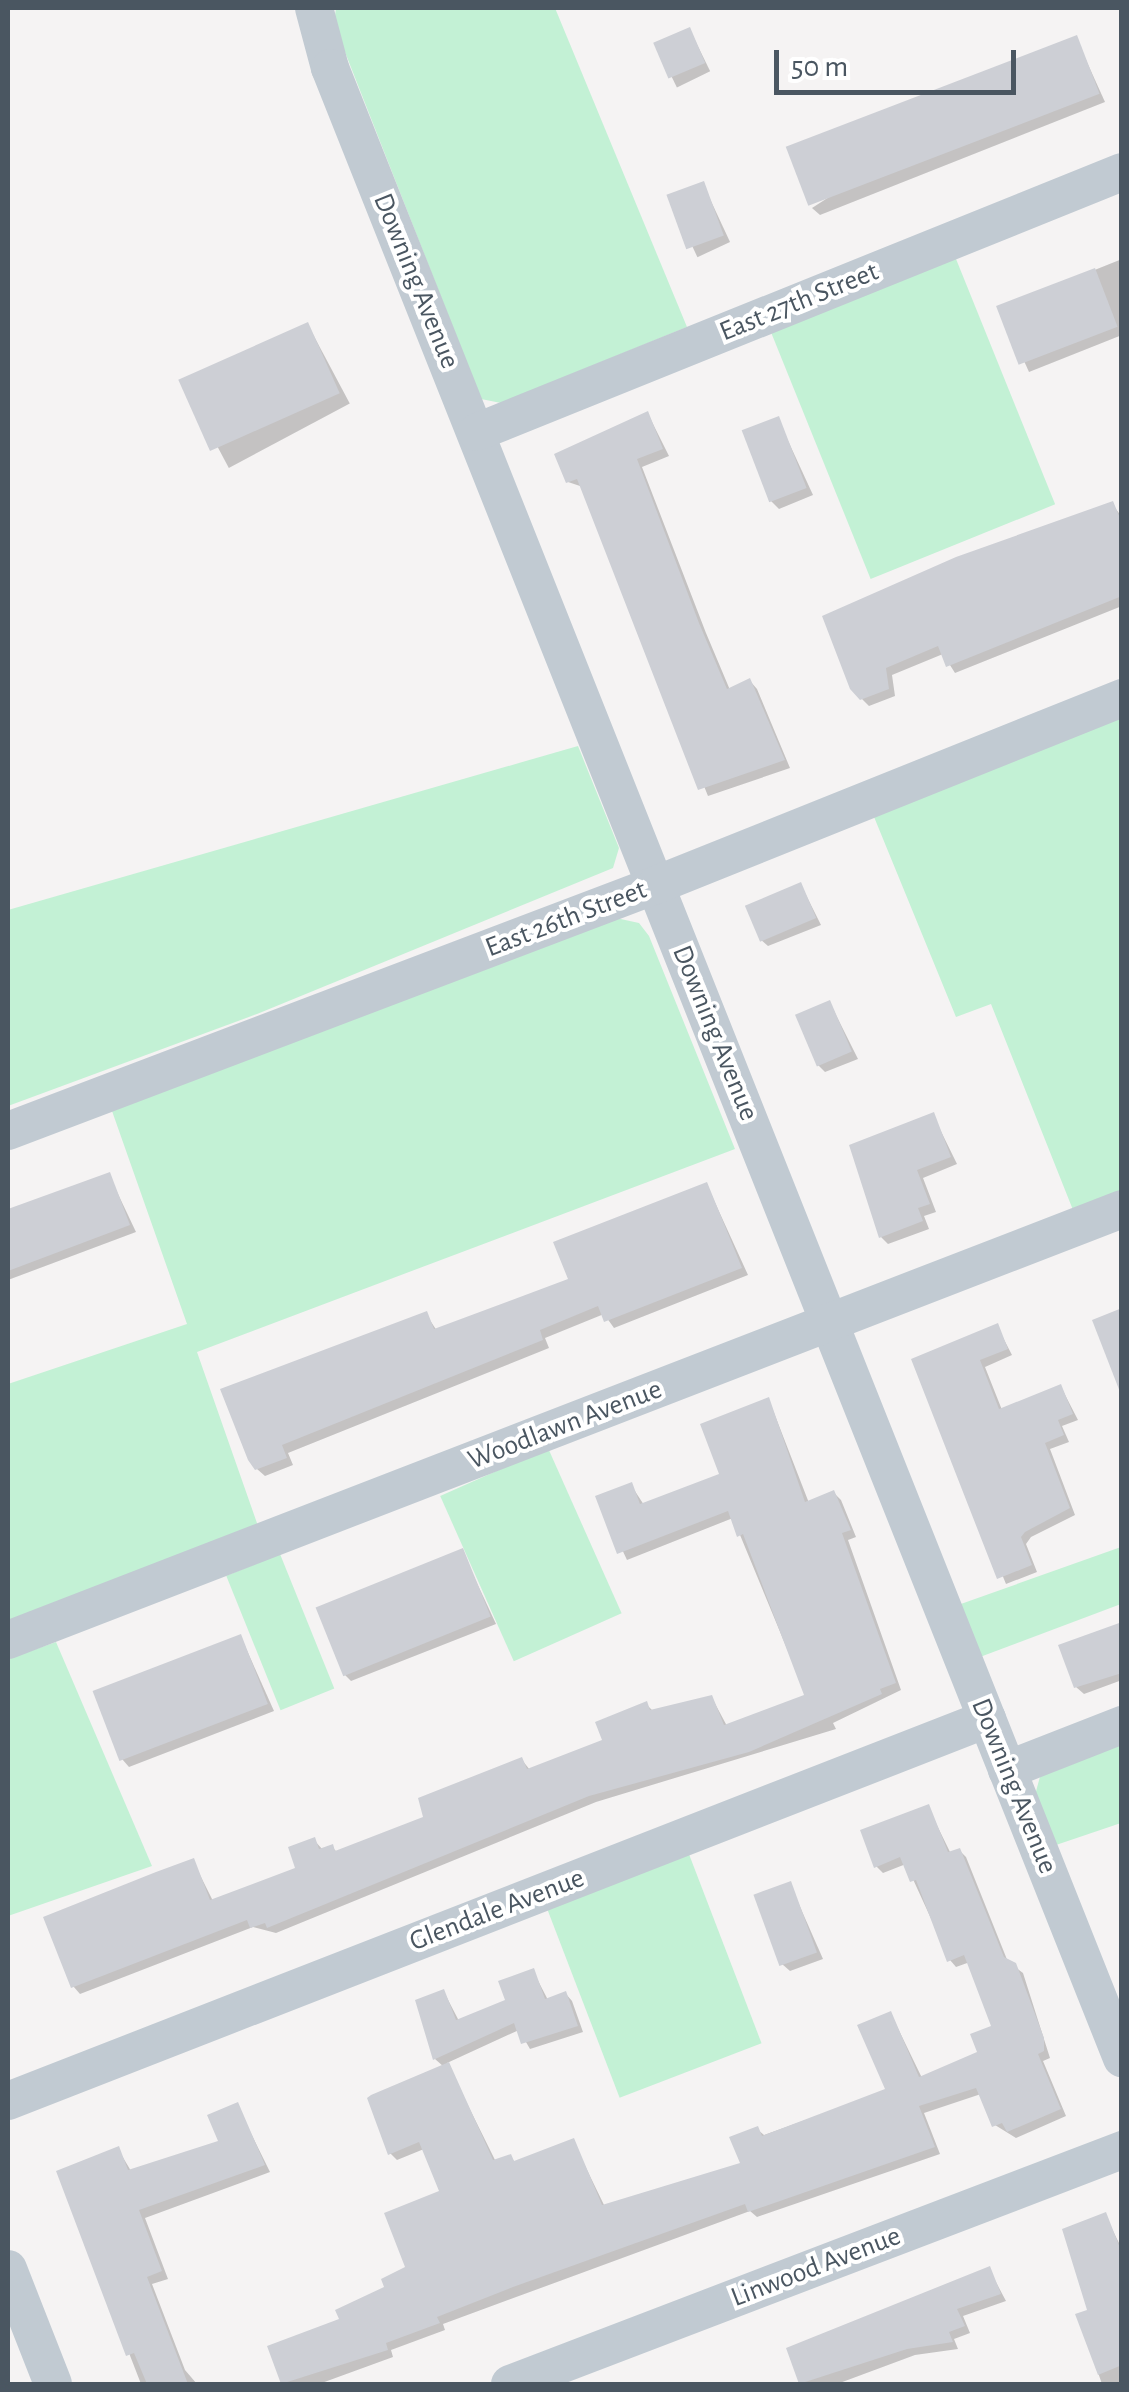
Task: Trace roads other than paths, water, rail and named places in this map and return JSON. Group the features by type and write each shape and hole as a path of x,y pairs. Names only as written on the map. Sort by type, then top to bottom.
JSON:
{"street":[{"name":"Downing Avenue","path":"314,8 330,68 1122,2058"},
{"name":"East 27th Street","path":"477,432 1122,172"},
{"name":"East 26th Street","path":"8,1131 656,884 1122,698"},
{"name":"Woodlawn Avenue","path":"8,1640 1122,1209"},
{"name":"Glendale Avenue","path":"8,2101 987,1719"},
{"path":"1008,1770 1122,1725"},
{"name":"Linwood Avenue","path":"510,2384 1122,2150"},
{"path":"8,2269 53,2384"}]}
